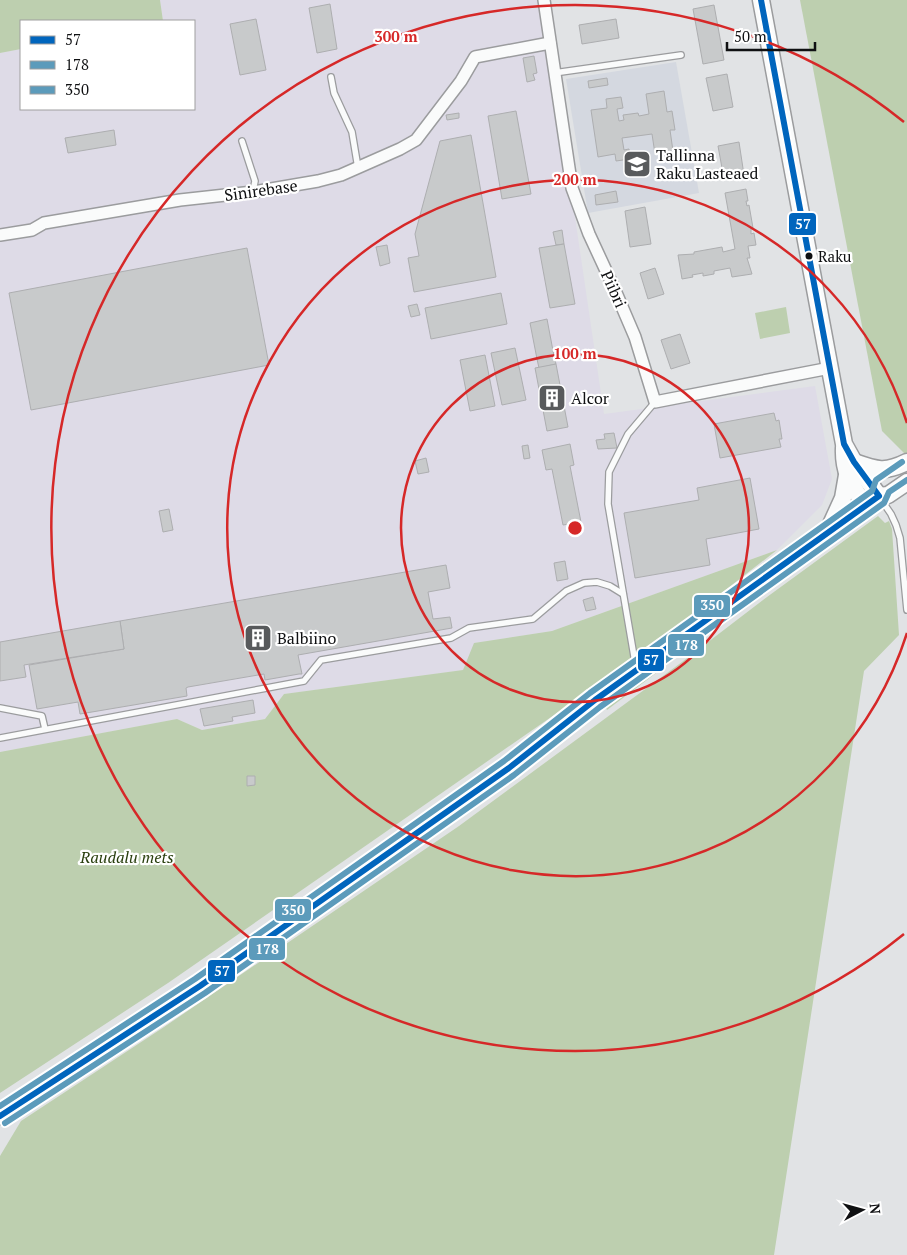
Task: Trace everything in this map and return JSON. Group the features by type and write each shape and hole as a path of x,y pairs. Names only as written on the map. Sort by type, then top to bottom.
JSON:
{"main road":[{"path":"761,0 844,444 844,463 879,496"},
{"path":"851,468 884,470 895,468 907,462"},
{"path":"851,468 852,486 864,506"},
{"path":"827,533 843,498 851,468"},
{"path":"879,496 882,487 907,469"},
{"path":"0,1116 207,981 509,768 595,700 864,506 879,496 888,495 907,482"}],"street":[{"name":"Piibri","path":"544,0 572,188 589,234 635,338 655,402"},
{"name":"Sinirebase","path":"0,235 30,225 180,200 253,192 318,181 341,175 416,140 461,81 475,57 550,43"},
{"path":"655,402 830,368"}],"lane":[{"path":"554,73 681,55"},
{"path":"332,77 334,93 352,132 358,168"},
{"path":"242,141 255,181 253,192"},
{"path":"636,671 608,504 609,472 628,434 655,402"},
{"path":"879,496 891,514 898,532 907,610"},
{"path":"0,738 304,681 320,660 451,638 468,628 533,619 566,591 584,583 597,582 610,586 624,594"},
{"path":"0,708 42,716 45,729"}],"shaded area":[{"path":"160,0 543,0 604,414 815,386 832,479 822,505 777,550 552,631 475,643 464,670 284,694 265,719 202,730 177,719 0,752 0,53 20,49 20,110 195,110 195,20 163,20"},
{"name":"Tallinna Raku Lasteaed","path":"676,62 699,193 588,213 566,79"}],"green space":[{"path":"0,0 160,0 163,20 20,20 20,49 0,53"},
{"path":"800,0 907,0 906,455 882,431"},
{"path":"786,307 790,333 760,339 755,313"},
{"path":"878,516 885,523 889,521 892,529 899,635 864,671 774,1255 0,1255 0,1156 21,1121 164,1027 459,826"},
{"name":"Raudalu mets","path":"777,550 652,647 168,983 0,1093 0,752 177,719 202,730 265,719 284,694 463,670 474,643 552,631"},
{"path":"683,649 684,652 607,710 606,702"}],"building":[{"path":"330,4 337,49 317,53 309,8"},
{"path":"714,5 724,60 703,64 693,9"},
{"path":"256,19 266,70 240,75 230,24"},
{"path":"616,19 619,38 582,44 579,25"},
{"path":"534,56 537,73 533,74 535,80 527,82 523,58"},
{"path":"727,74 733,107 713,111 706,78"},
{"path":"607,78 608,85 589,88 588,81"},
{"path":"664,91 667,112 672,111 675,130 670,130 673,151 655,154 652,134 622,138 624,150 629,149 630,159 616,161 615,154 598,157 591,110 607,108 606,99 621,97 623,108 617,109 619,121 624,120 623,115 638,113 639,116 649,114 646,94"},
{"path":"516,111 531,194 502,199 488,116"},
{"path":"459,113 459,118 447,120 446,115"},
{"path":"114,130 116,145 68,153 65,138"},
{"path":"471,135 496,277 414,292 408,258 419,256 415,234 440,141"},
{"path":"739,142 744,175 724,179 718,146"},
{"path":"746,189 748,201 746,201 747,206 749,205 753,228 751,229 751,234 754,233 756,245 748,246 750,258 747,258 752,274 732,277 730,268 714,271 714,274 703,276 703,273 682,279 678,255 694,254 694,252 722,247 723,252 735,249 725,193"},
{"path":"616,191 618,202 596,205 595,195"},
{"path":"645,207 651,244 630,247 625,211"},
{"path":"562,230 564,244 556,245 553,232"},
{"path":"564,244 575,304 550,308 539,248"},
{"path":"387,245 390,263 380,266 376,247"},
{"path":"247,248 269,365 31,410 9,293"},
{"path":"655,268 664,294 648,299 640,273"},
{"path":"501,293 507,324 431,339 425,308"},
{"path":"417,304 420,315 411,317 408,306"},
{"name":"Alcor","path":"547,319 554,356 537,359 530,323"},
{"path":"680,334 690,363 671,369 661,340"},
{"name":"Alcor","path":"515,348 526,400 502,405 491,353"},
{"path":"485,355 495,406 470,411 460,360"},
{"name":"Alcor","path":"554,356 556,364 539,368 537,359"},
{"name":"Alcor","path":"556,364 568,427 547,431 535,368"},
{"path":"774,413 776,421 779,420 782,439 779,439 781,447 720,458 714,424"},
{"path":"614,433 617,448 598,449 596,440 605,439 604,434"},
{"path":"570,444 574,465 570,466 581,522 563,525 552,469 546,470 542,450"},
{"path":"528,445 530,458 524,459 522,446"},
{"path":"426,458 429,472 418,474 415,461"},
{"path":"750,478 759,529 706,539 710,565 635,578 624,513 699,500 697,488"},
{"path":"169,509 173,530 163,532 159,511"},
{"path":"565,561 568,579 557,581 554,563"},
{"name":"Balbiino","path":"446,565 450,588 428,592 433,619 450,617 452,628 298,655 302,674 265,680 264,674 188,687 186,688 187,696 80,714 78,702 37,709 29,665 124,649 120,621"},
{"path":"593,597 596,609 586,611 583,600"},
{"path":"120,621 124,649 24,665 26,677 0,681 0,642"},
{"path":"253,700 255,713 232,717 233,721 204,726 200,709"},
{"path":"247,776 255,776 255,785 247,786"}],"transit line":[{"name":"57","path":"0,1116 200,986 509,768 595,700 879,496 854,462 844,444 761,0"},
{"name":"350","path":"0,1106 195,979 504,761 590,693 872,491 876,480 902,462"},
{"name":"178","path":"5,1123 205,993 514,775 600,707 884,503 889,492 907,480"}],"place":[{"name":"Tallinna Raku Lasteaed","path":"637,164"},
{"name":"Raku","path":"809,256"},
{"name":"Alcor","path":"552,398"},
{"name":"Balbiino","path":"258,638"}]}
